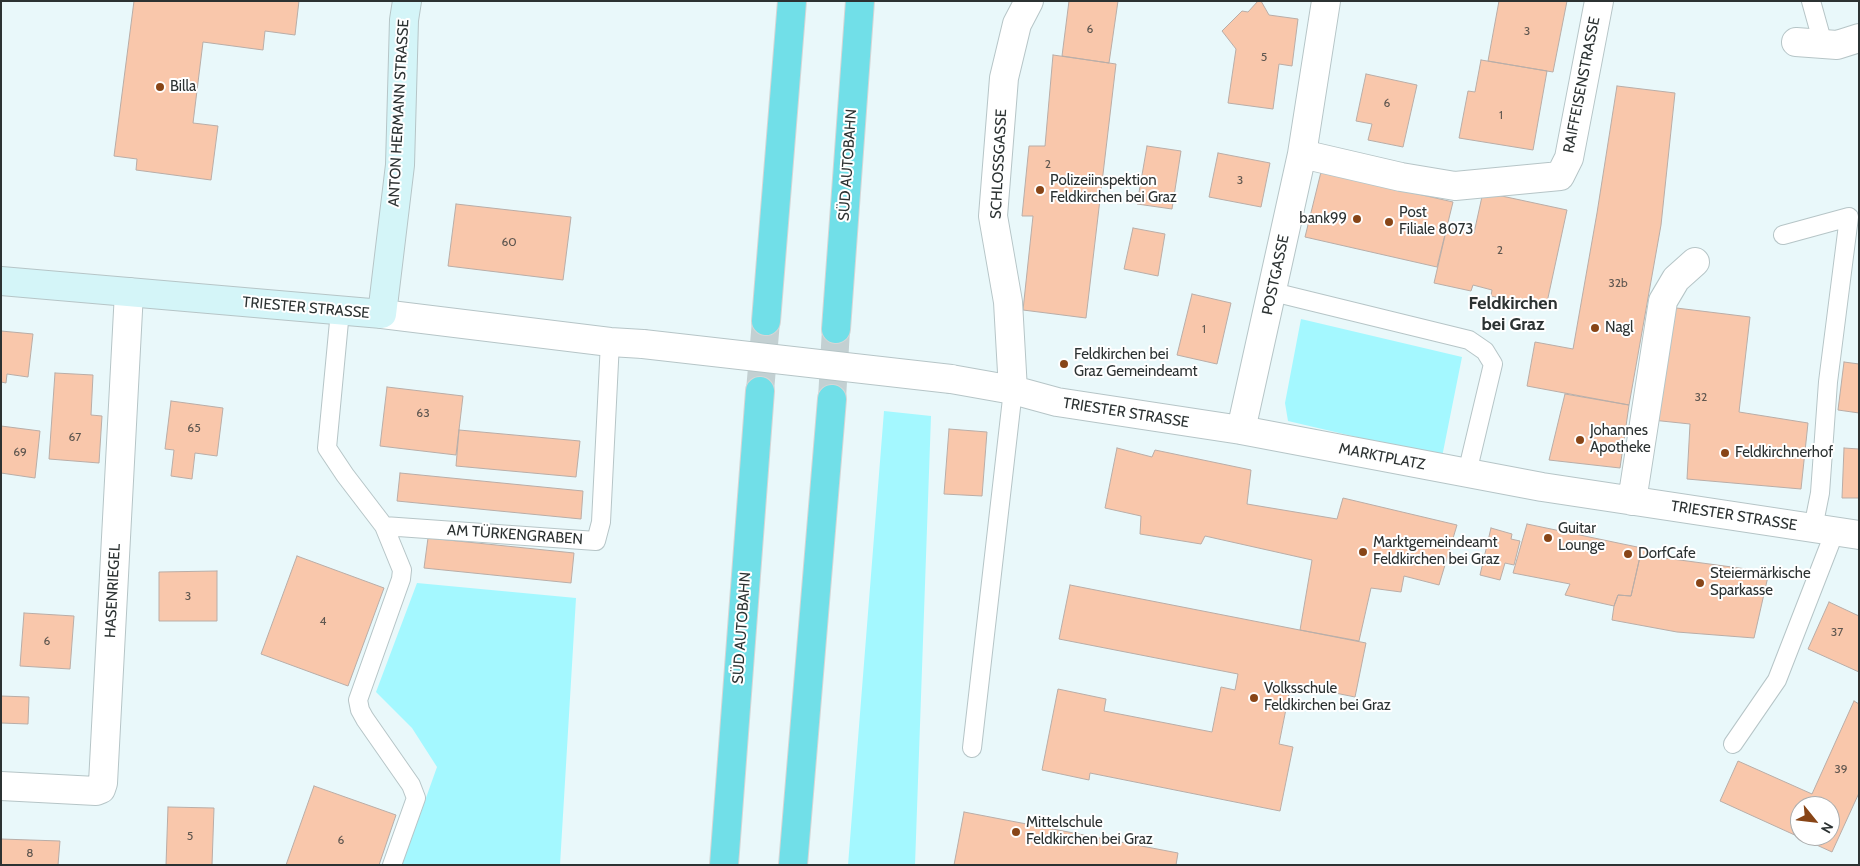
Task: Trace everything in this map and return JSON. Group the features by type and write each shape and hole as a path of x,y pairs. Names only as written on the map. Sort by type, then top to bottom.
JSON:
{"highway":[{"path":"766,321 792,1"},
{"name":"SÜD AUTOBAHN","path":"836,329 860,1"},
{"name":"SÜD AUTOBAHN","path":"724,865 760,391"},
{"path":"793,865 832,399"}],"main road":[{"name":"ANTON HERMANN STRASSE","path":"382,314 400,165 404,20 407,1"},
{"name":"TRIESTER STRASSE","path":"1,281 102,288 128,292 382,314"}],"street":[{"name":"SCHLOSSGASSE","path":"1013,390 1008,302 993,216 1004,78 1017,24 1029,1"},
{"name":"POSTGASSE","path":"1241,430 1302,154 1326,1"},
{"name":"RAIFFEISENSTRASSE","path":"1302,154 1401,177 1455,186 1560,176 1569,158 1599,1"},
{"path":"1810,43 1837,45 1859,38"},
{"path":"1632,501 1663,301 1676,279 1695,262"},
{"name":"HASENRIEGEL","path":"1,786 96,791 101,789 103,783 128,292"},
{"name":"TRIESTER STRASSE","path":"382,314 610,342 643,344 951,379 1013,390 1057,402 1241,430"},
{"name":"MARKTPLATZ","path":"1241,430 1523,483"},
{"name":"TRIESTER STRASSE","path":"1523,483 1836,531"}],"lane":[{"path":"1810,43 1811,1"},
{"path":"1733,744 1777,680 1836,531 1820,493 1828,382 1849,217 1783,235"},
{"path":"1273,292 1469,340 1486,351 1493,364 1467,473"},
{"path":"340,311 327,448 384,526 402,570 358,700 360,710 365,719 410,784 416,798 392,865"},
{"name":"AM TÜRKENGRABEN","path":"384,526 596,541 601,522 610,342"},
{"path":"972,748 1013,390"}],"shaded area":[{"path":"1301,319 1462,357 1442,457 1288,421 1285,403"},
{"path":"884,411 931,416 915,865 848,865"},
{"path":"417,583 576,598 560,865 402,865 437,767 412,728 376,692"}],"building":[{"name":"Billa","path":"134,1 299,1 295,35 265,31 263,50 203,42 193,123 218,126 211,180 136,170 137,159 114,156"},
{"path":"1069,1 1118,1 1109,63 1062,56"},
{"path":"1258,1 1261,1 1269,15 1298,19 1292,66 1279,64 1273,109 1228,103 1236,49 1222,31 1242,11 1248,12"},
{"path":"1499,1 1567,1 1553,72 1488,61"},
{"path":"1053,55 1116,64 1086,318 1023,310 1033,216 1022,216 1029,146 1045,146"},
{"path":"1481,60 1547,71 1533,150 1459,138 1468,91 1475,92"},
{"path":"1366,74 1417,85 1403,147 1368,140 1372,124 1356,121"},
{"path":"1617,86 1675,93 1661,225 1629,405 1527,386 1535,342 1573,349"},
{"path":"1147,146 1181,151 1172,209 1137,204"},
{"path":"1218,153 1270,163 1261,207 1209,197"},
{"path":"1321,172 1453,202 1437,267 1305,237"},
{"path":"1483,192 1567,210 1546,307 1491,296 1492,290 1473,285 1471,291 1434,283 1447,227 1474,233"},
{"path":"456,204 571,217 563,280 448,266"},
{"path":"1133,228 1165,234 1158,276 1124,269"},
{"path":"1192,294 1231,303 1217,364 1177,355"},
{"path":"1668,307 1750,317 1739,412 1808,423 1801,489 1687,479 1690,424 1652,420"},
{"path":"1,331 33,334 28,377 7,374 6,383 1,382"},
{"path":"1844,362 1859,364 1859,413 1838,410"},
{"path":"55,373 93,375 91,415 102,416 99,463 49,459"},
{"path":"387,387 463,396 456,455 380,446"},
{"path":"1565,394 1629,405 1620,468 1549,460"},
{"path":"171,401 223,408 217,456 195,453 192,479 171,476 174,450 165,449"},
{"path":"1,426 40,431 35,478 1,473"},
{"path":"949,429 987,432 982,496 944,494"},
{"path":"459,430 580,441 576,477 456,466"},
{"name":"Marktgemeindeamt Feldkirchen bei Graz","path":"1117,448 1152,457 1155,450 1251,470 1247,504 1337,519 1343,498 1457,525 1439,585 1404,576 1401,592 1371,588 1359,641 1300,630 1312,560 1205,536 1201,544 1140,534 1141,516 1105,508"},
{"path":"1844,448 1859,449 1859,498 1842,498"},
{"path":"400,473 583,491 581,519 397,501"},
{"path":"1527,524 1642,548 1631,596 1618,595 1614,606 1565,595 1570,584 1513,573"},
{"path":"1491,528 1512,534 1511,539 1520,541 1514,565 1505,563 1500,580 1480,575"},
{"path":"428,538 574,553 571,583 424,568"},
{"name":"Steiermärkische Sparkasse","path":"1642,548 1650,556 1769,572 1754,638 1677,632 1612,620 1618,595 1631,596"},
{"path":"297,556 384,588 348,686 261,654"},
{"path":"217,571 217,621 159,621 159,572"},
{"name":"Volksschule Feldkirchen bei Graz","path":"1070,585 1366,643 1355,697 1291,684 1279,744 1293,747 1280,811 1090,773 1089,780 1042,770 1058,689 1106,699 1104,711 1212,732 1221,687 1235,690 1238,674 1059,639"},
{"path":"1829,602 1859,616 1859,672 1808,649"},
{"path":"24,613 74,616 70,669 20,666"},
{"path":"1,696 29,697 28,724 1,723"},
{"path":"1854,701 1859,704 1859,793 1840,835 1840,796 1790,796 1790,833 1720,801 1738,761 1812,794"},
{"path":"314,786 396,815 379,865 286,865"},
{"path":"168,807 214,808 212,865 166,865"},
{"name":"Mittelschule Feldkirchen bei Graz","path":"964,812 1178,853 1176,865 954,865"},
{"path":"1,839 60,841 58,865 1,865"},
{"path":"1819,846 1835,846 1832,852"}],"tunnel":[{"path":"760,391 766,321"},
{"path":"832,399 836,329"}],"place":[{"name":"Billa","path":"160,87"},
{"name":"Polizeiinspektion Feldkirchen bei Graz","path":"1040,190"},
{"name":"bank99","path":"1357,219"},
{"name":"Post Filiale 8073","path":"1389,222"},
{"name":"Nagl","path":"1595,328"},
{"name":"Feldkirchen bei Graz Gemeindeamt","path":"1064,364"},
{"name":"Johannes Apotheke","path":"1580,440"},
{"name":"Feldkirchnerhof","path":"1725,453"},
{"name":"Guitar Lounge","path":"1548,538"},
{"name":"Marktgemeindeamt Feldkirchen bei Graz","path":"1363,552"},
{"name":"DorfCafe","path":"1628,554"},
{"name":"Steiermärkische Sparkasse","path":"1700,583"},
{"name":"Volksschule Feldkirchen bei Graz","path":"1254,698"},
{"name":"Mittelschule Feldkirchen bei Graz","path":"1016,832"}],"district":[{"name":"Feldkirchen bei Graz","path":"1513,314"}]}
